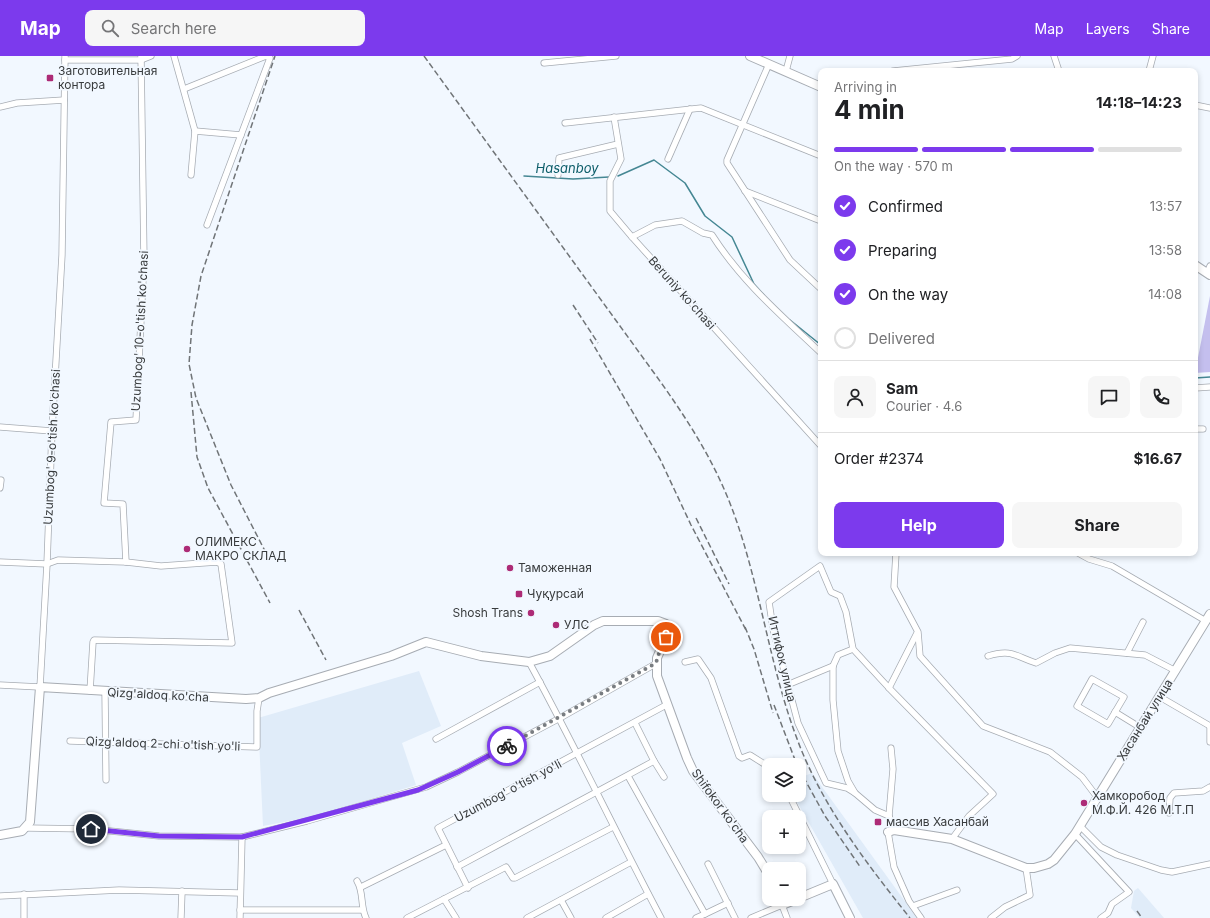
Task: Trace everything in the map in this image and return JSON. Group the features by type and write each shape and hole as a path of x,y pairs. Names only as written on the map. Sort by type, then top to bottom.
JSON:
{"street":[{"path":"65,58 141,58 151,56"},
{"path":"174,56 195,131 191,175"},
{"path":"184,89 266,56 269,57 206,225"},
{"path":"544,63 616,56"},
{"path":"750,56 818,86"},
{"path":"786,71 790,56"},
{"path":"922,68 1012,59 1017,56"},
{"path":"1054,56 1059,68"},
{"path":"1150,68 1153,56"},
{"name":"Uzumbog' 9-o'tish ko'chasi","path":"23,830 31,817 47,564 52,431 62,255 65,58"},
{"name":"Uzumbog' 10-o'tish ko'chasi","path":"126,562 123,504 104,503 111,422 136,420 144,260 141,58"},
{"path":"769,64 727,160 729,168 790,260 818,286"},
{"path":"0,107 17,103 64,100"},
{"path":"1198,107 1210,107"},
{"path":"668,159 690,109"},
{"path":"565,122 690,109 704,109 818,155"},
{"name":"Beruniy ko'chasi","path":"614,117 621,159 610,181 610,211 818,443"},
{"path":"195,131 241,135"},
{"path":"558,174 559,158 618,144"},
{"path":"745,190 818,220"},
{"path":"632,237 656,225 682,221 703,233 712,235 727,258 752,288 818,350"},
{"path":"1198,266 1209,271"},
{"path":"1198,388 1210,387"},
{"path":"0,427 52,431"},
{"path":"1198,429 1203,429"},
{"path":"0,480 0,488"},
{"path":"896,556 894,588 918,632 920,656 983,726 1050,752 1082,777 1097,797"},
{"path":"1084,556 1112,566 1208,618"},
{"path":"0,562 47,564 58,560 126,562 157,566 217,562 221,564 232,643 94,640 90,691"},
{"name":"Иттифок улица","path":"853,648 846,612 840,596 831,592 820,566 769,602 772,629 798,723 826,783 847,788 875,810 889,816"},
{"name":"Хасанбай улица","path":"1080,826 1208,618"},
{"path":"0,835 23,830 91,829 159,836 242,837 426,787 458,772 560,718 656,663 664,643 667,629 663,622 606,620 594,625 550,656 529,662 560,718 613,827 661,918"},
{"path":"1127,653 1143,622"},
{"path":"889,688 918,632"},
{"name":"Qizg'aldoq ko'cha","path":"0,685 232,699 259,698 269,693 391,656 426,642 481,656 529,662"},
{"path":"787,685 833,666 838,655 853,648 889,688 993,794 969,816 952,839"},
{"path":"988,656 997,653 1013,652 1036,663 1055,652 1070,648 1145,655 1176,671"},
{"path":"685,662 698,659 711,678 738,756 742,758 750,756 762,763"},
{"name":"Shifokor ko'cha","path":"656,663 658,680 693,771 762,864"},
{"name":"Иттифок улица","path":"833,666 833,700 838,751 848,781 855,794"},
{"path":"1092,679 1124,696 1115,712 1108,724 1077,706 1092,679"},
{"path":"436,739 540,682"},
{"path":"105,692 106,780"},
{"path":"1160,697 1210,726 1210,742"},
{"name":"Qizg'aldoq 2-chi o'tish yo'li","path":"70,741 257,748 257,711 259,698"},
{"name":"Uzumbog' o'tish yo'li","path":"446,845 438,828 578,754 668,704"},
{"path":"1115,712 1140,728"},
{"path":"635,723 654,762 664,777"},
{"path":"892,748 893,769 889,816 894,867 913,906 921,918"},
{"path":"457,867 596,791 654,762"},
{"path":"628,776 705,914"},
{"path":"1169,812 1170,798 1174,793 1203,791 1210,787"},
{"path":"792,802 850,918"},
{"path":"891,831 952,839 1026,868 1034,868 1048,864 1054,860 1080,826 1101,847 1117,855 1161,870 1172,872 1210,864"},
{"path":"407,918 468,888 506,867 512,878 515,878 613,827"},
{"path":"1074,834 1129,892 1112,904 1108,913 1100,918"},
{"path":"240,918 242,837"},
{"path":"366,918 362,910 359,884 446,845 468,888"},
{"path":"527,918 631,862"},
{"path":"708,864 735,918"},
{"path":"991,918 1030,895 1026,868"},
{"path":"806,896 833,884"},
{"path":"0,896 119,890 240,893"},
{"path":"913,906 957,890"},
{"path":"181,918 182,891"},
{"path":"24,894 24,918"},
{"path":"606,918 648,894"},
{"path":"444,899 456,918"},
{"path":"561,900 571,918"},
{"path":"696,918 728,903"},
{"path":"751,918 774,906"},
{"path":"782,906 787,918"},
{"path":"240,910 362,910"}],"shaded area":[{"path":"1210,296 1210,372 1198,373 1198,358"},
{"path":"419,671 441,726 402,743 416,785 316,816 263,826 258,718"},
{"path":"812,773 917,918 863,918 806,818 806,810 802,810 797,802 806,802 806,775"},
{"path":"1138,888 1164,918 1140,918 1131,908 1134,891"}],"waterway":[{"name":"Hasanboy","path":"618,176 654,160 685,183 705,216 732,237 754,284 764,295"},
{"name":"Hasanboy","path":"524,176 573,179 609,177"},
{"name":"Hasanboy","path":"790,320 818,343"},
{"name":"Hasanboy","path":"1198,378 1210,377"}],"railway":[{"path":"266,553 231,485 196,398 189,364 192,325 201,276 275,56"},
{"path":"424,56 657,377 698,439 719,478 732,508 743,540 785,704 806,761 831,809 846,832 877,876 910,918"},
{"path":"573,305 598,343"},
{"path":"590,339 660,459 691,525 747,632"},
{"path":"191,392 197,457 208,488 270,603"},
{"path":"696,518 729,584"},
{"path":"299,610 326,660"},
{"path":"745,627 754,649 773,713"},
{"path":"774,705 794,758"},
{"path":"806,782 825,816 861,868"},
{"path":"1137,911 1142,918"}],"way so far":[{"path":"507,746 560,718 656,663 666,637"}],"place":[{"name":"Заготовительная контора","path":"50,78"},
{"name":"ОЛИМЕКС МАКРО СКЛАД","path":"187,549"},
{"name":"Таможенная","path":"510,568"},
{"name":"Чуқурсай","path":"519,594"},
{"name":"Shosh Trans","path":"531,613"},
{"name":"УЛС","path":"556,625"},
{"name":"Хамкоробод М.Ф.Й. 426 М.Т.П","path":"1084,803"},
{"name":"массив Хасанбай","path":"878,822"}],"route":[{"path":"91,829 159,836 242,837 268,829 307,821 418,790 458,772 507,746"}]}
